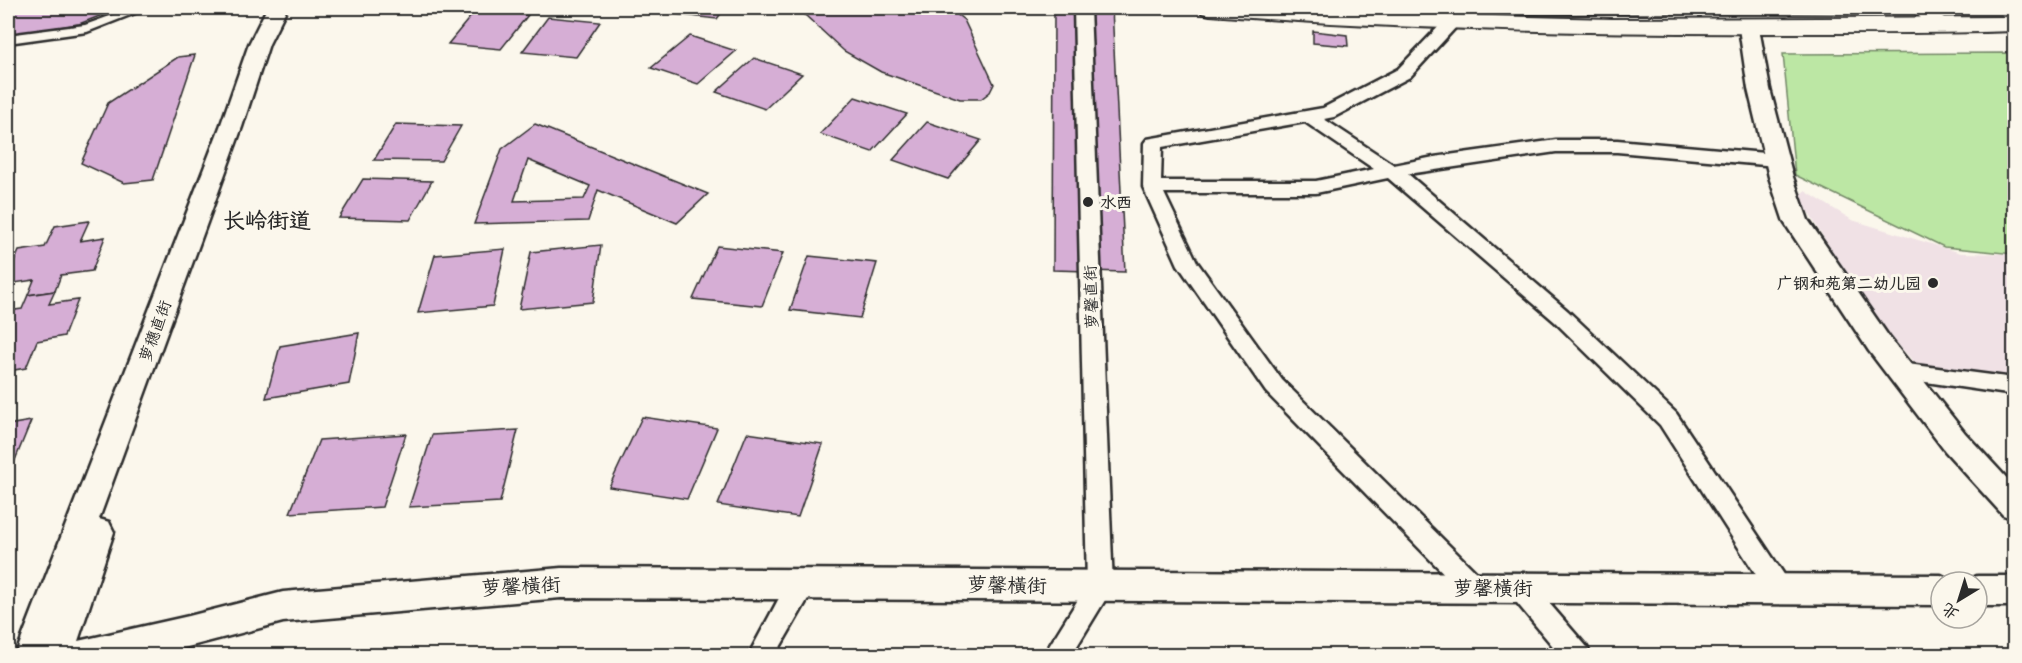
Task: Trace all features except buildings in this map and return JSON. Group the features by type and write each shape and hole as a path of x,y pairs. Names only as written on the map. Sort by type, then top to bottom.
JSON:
{"main road":[{"path":"1210,8 1351,19 1559,26 1749,28 1929,19 2014,24"}],"street":[{"path":"8,39 87,28 142,8"},
{"name":"萝穗直街","path":"32,656 231,127 259,44 277,8"},
{"name":"萝穗直街","path":"56,656 264,64 292,8"},
{"name":"萝馨直街","path":"1082,8 1100,586"},
{"path":"1905,8 1929,19"},
{"path":"1451,22 1404,73 1328,113 1153,143 1152,188 1188,265 1274,386 1475,588"},
{"path":"1749,28 1759,89 1776,160 1796,222 1900,371 1955,442 2014,506"},
{"path":"1307,116 1404,180 1561,316 1668,419 1780,590"},
{"path":"1152,188 1316,187 1392,172 1556,146 1617,146 1776,160"},
{"path":"1900,371 2014,387"},
{"name":"萝馨横街","path":"81,656 283,608 380,597 561,583 1929,590"},
{"path":"761,656 787,608 804,583"},
{"path":"1056,656 1100,586"},
{"path":"1521,589 1578,656"},
{"path":"1989,591 2014,591"}],"shaded area":[{"name":"广钢和苑第二幼儿园","path":"1805,191 1852,220 1961,253 2014,254 2014,389 1939,389 1869,313 1798,195"}],"green space":[{"path":"2014,53 2014,254 1944,247 1795,175 1783,54"}],"tram line":[{"path":"1348,8 1543,15 2014,11"}],"place":[{"name":"水西","path":"1088,202"},
{"name":"广钢和苑第二幼儿园","path":"1933,283"}],"district":[{"name":"长岭街道","path":"267,220"}]}
